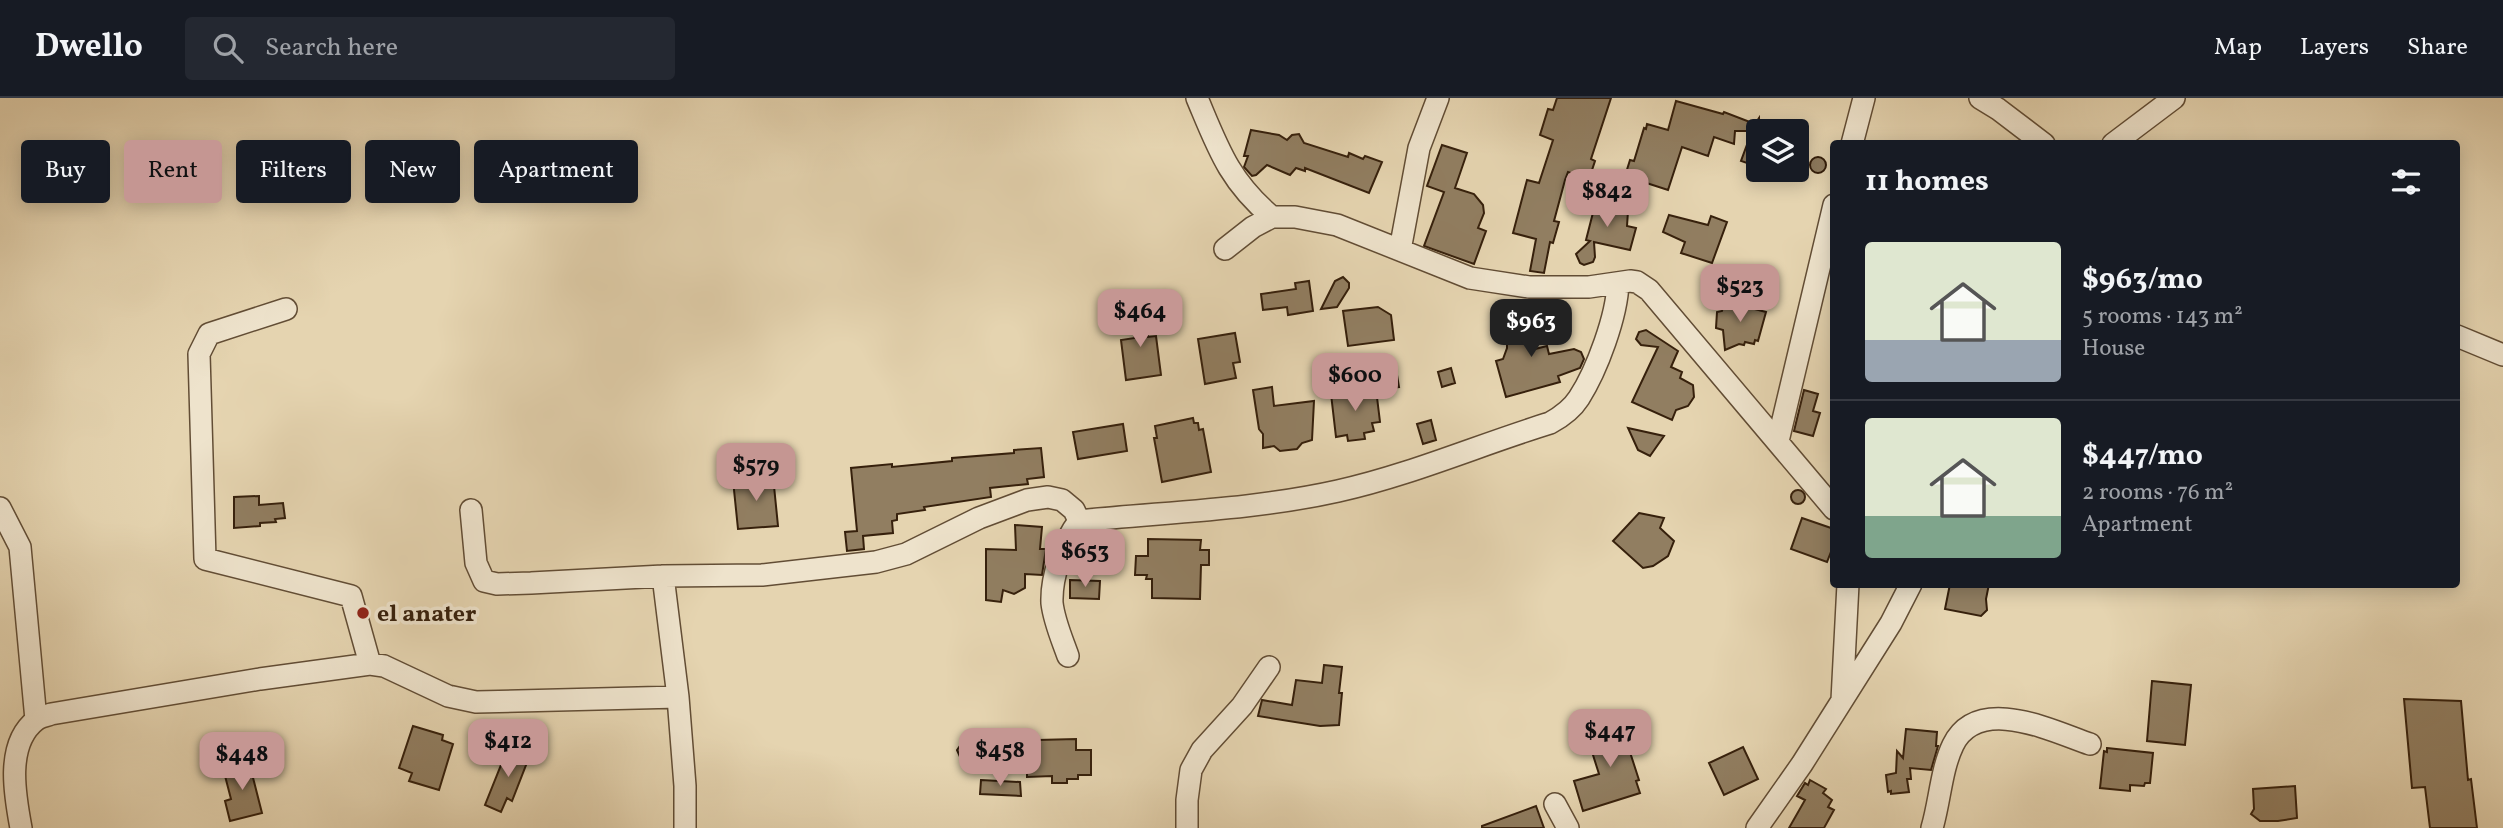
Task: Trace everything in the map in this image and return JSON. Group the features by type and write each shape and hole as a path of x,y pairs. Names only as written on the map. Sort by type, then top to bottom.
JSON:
{"street":[{"path":"1197,98 1219,151 1239,185 1251,200 1272,217"},
{"path":"1400,250 1419,148 1438,98"},
{"path":"1853,140 1864,98"},
{"path":"1980,98 2038,140"},
{"path":"2118,140 2174,98"},
{"path":"1225,249 1253,227 1272,217 1295,217 1337,225 1470,278 1529,286 1589,287 1637,282 1649,290 1830,504"},
{"path":"1778,441 1830,222"},
{"path":"1068,656 1052,601 1055,579 1068,536 1079,521 1207,510 1335,492 1377,482 1550,423 1562,416 1578,400 1589,378 1611,324 1618,283"},
{"path":"286,309 209,334 199,354 205,559 351,596 370,664"},
{"path":"2460,337 2503,355"},
{"path":"471,510 476,563 484,581 531,583 663,576 762,575 876,562 906,554 979,519 1027,500 1048,497 1062,500 1074,510 1079,521"},
{"path":"0,508 20,547 36,720"},
{"path":"663,576 678,697 685,786 685,828"},
{"path":"1842,702 1848,588"},
{"path":"1757,828 1842,702 1891,623 1909,588"},
{"path":"21,828 13,777 17,753 23,737 36,720 51,714 260,679 370,664 384,666 448,696 476,702 678,697"},
{"path":"1187,828 1191,770 1202,750 1242,706 1269,667"},
{"path":"1932,828 1954,743 1968,727 1979,721 2006,719 2032,724 2090,744"},
{"path":"1555,804 1568,828"}],"building":[{"path":"1557,98 1611,98 1591,159 1595,161 1589,179 1568,172 1554,221 1559,222 1553,243 1550,242 1544,273 1530,271 1536,239 1513,233 1527,180 1539,183 1553,140 1540,135 1548,109 1553,110"},
{"path":"1676,101 1723,114 1724,112 1746,121 1746,131 1735,131 1734,144 1714,137 1708,156 1682,147 1668,190 1625,176 1630,160 1634,161 1647,124 1668,130"},
{"path":"1251,130 1279,135 1287,140 1292,135 1299,134 1304,143 1348,157 1349,153 1363,159 1365,156 1382,162 1369,193 1305,168 1305,171 1296,168 1290,175 1267,165 1252,176 1244,167"},
{"path":"1442,145 1467,153 1455,188 1474,194 1483,205 1484,213 1478,228 1486,231 1474,264 1424,246 1444,192 1427,186"},
{"path":"1746,147 1746,163 1741,161"},
{"path":"1815,157 1821,157 1826,165 1824,171 1815,173 1810,168 1810,162"},
{"path":"1597,197 1621,203 1628,211 1627,226 1636,228 1630,250 1594,242 1593,262 1584,265 1576,254 1590,241 1586,240"},
{"path":"1669,215 1708,225 1711,216 1727,222 1712,263 1681,253 1685,242 1663,232"},
{"path":"1343,277 1349,283 1349,288 1337,307 1321,309 1335,281"},
{"path":"1309,281 1313,311 1288,315 1287,307 1263,310 1261,294 1296,289 1295,283"},
{"path":"1724,301 1766,312 1758,341 1755,340 1754,344 1745,342 1744,345 1739,344 1725,350 1723,330 1716,328 1717,312 1722,311"},
{"path":"1142,305 1148,337 1156,336 1161,375 1126,380 1121,340 1135,338 1129,307"},
{"path":"1378,307 1391,315 1394,340 1348,346 1343,311"},
{"path":"1501,309 1522,309 1535,349 1547,346 1549,354 1574,349 1581,352 1584,359 1580,368 1558,376 1560,382 1506,397 1496,361 1503,359 1507,348 1507,325 1501,325"},
{"path":"1646,330 1678,351 1671,367 1682,372 1680,378 1693,385 1694,397 1688,406 1676,410 1672,420 1632,402 1658,347 1641,345 1636,339 1639,332"},
{"path":"1235,333 1240,362 1233,363 1236,378 1205,384 1198,339"},
{"path":"1451,368 1455,383 1442,387 1438,372"},
{"path":"1396,369 1399,387 1379,389 1377,372"},
{"path":"1272,387 1274,406 1314,401 1312,440 1302,443 1297,449 1280,451 1274,446 1263,448 1263,434 1259,429 1253,390"},
{"path":"1376,389 1380,422 1372,423 1374,431 1364,433 1365,439 1348,441 1347,435 1336,437 1331,394"},
{"path":"1804,390 1818,394 1813,411 1820,413 1813,436 1794,431"},
{"path":"1193,418 1194,423 1198,423 1199,430 1203,429 1211,472 1162,482 1154,438 1157,438 1155,426"},
{"path":"1431,420 1436,440 1423,444 1417,424"},
{"path":"1123,424 1127,451 1078,459 1073,432"},
{"path":"1628,428 1664,436 1650,456 1638,450"},
{"path":"1041,448 1044,477 1027,479 1028,484 990,488 991,497 897,514 897,520 892,521 893,533 863,536 864,549 847,551 845,532 857,531 851,468 952,461 952,458"},
{"path":"773,476 778,526 738,529 733,480"},
{"path":"1795,490 1801,490 1805,497 1801,504 1795,504 1791,500 1791,494"},
{"path":"259,496 259,505 283,503 285,518 275,519 276,522 260,523 260,526 234,528 234,497"},
{"path":"1639,513 1664,518 1660,528 1674,541 1668,556 1653,566 1643,568 1613,541"},
{"path":"1802,518 1830,528 1830,554 1827,562 1791,549"},
{"path":"1015,525 1042,527 1040,549 1046,549 1042,575 1025,574 1025,588 1014,594 1003,590 1001,602 986,600 986,549 1016,550"},
{"path":"1148,539 1201,540 1200,550 1209,550 1209,565 1201,565 1200,599 1152,598 1152,579 1146,579 1147,575 1135,575 1136,556 1148,556"},
{"path":"1070,580 1100,581 1099,599 1070,598"},
{"path":"1949,588 1988,588 1987,610 1981,616 1945,609"},
{"path":"1324,665 1342,667 1339,725 1320,726 1258,716 1262,700 1292,705 1296,680 1322,683"},
{"path":"2152,681 2191,685 2185,745 2147,741"},
{"path":"2404,699 2461,701 2468,780 2471,779 2477,828 2430,828 2425,787 2412,788"},
{"path":"1629,723 1635,744 1628,746 1639,780 1636,781 1640,793 1583,811 1574,781 1599,774 1587,736"},
{"path":"413,726 443,735 442,740 453,744 439,790 409,781 412,773 399,768"},
{"path":"1906,729 1937,732 1938,746 1931,770 1910,768 1911,779 1907,779 1909,792 1891,794 1891,791 1888,792 1886,775 1896,773 1897,751 1903,758"},
{"path":"969,733 978,752 972,760 961,759 957,750"},
{"path":"1076,739 1076,750 1091,750 1091,775 1078,775 1078,779 1067,779 1067,783 1052,783 1052,776 1027,777 1027,755 1038,754 1038,740"},
{"path":"1743,747 1758,779 1724,795 1709,763"},
{"path":"2107,748 2153,753 2150,783 2145,783 2144,786 2130,785 2130,791 2100,788 2104,751 2107,752"},
{"path":"507,750 526,750 528,760 512,801 507,798 501,812 485,805"},
{"path":"249,762 262,813 230,821 225,801 231,799 223,768"},
{"path":"981,780 1020,782 1021,796 980,794"},
{"path":"1810,780 1826,789 1823,793 1832,800 1828,807 1834,810 1824,828 1789,828 1805,800 1797,796"},
{"path":"2295,786 2297,818 2260,821 2251,814 2254,809 2253,789"},
{"path":"1536,806 1544,828 1482,828 1482,826"}],"place":[{"name":"el anater","path":"363,613"}]}
